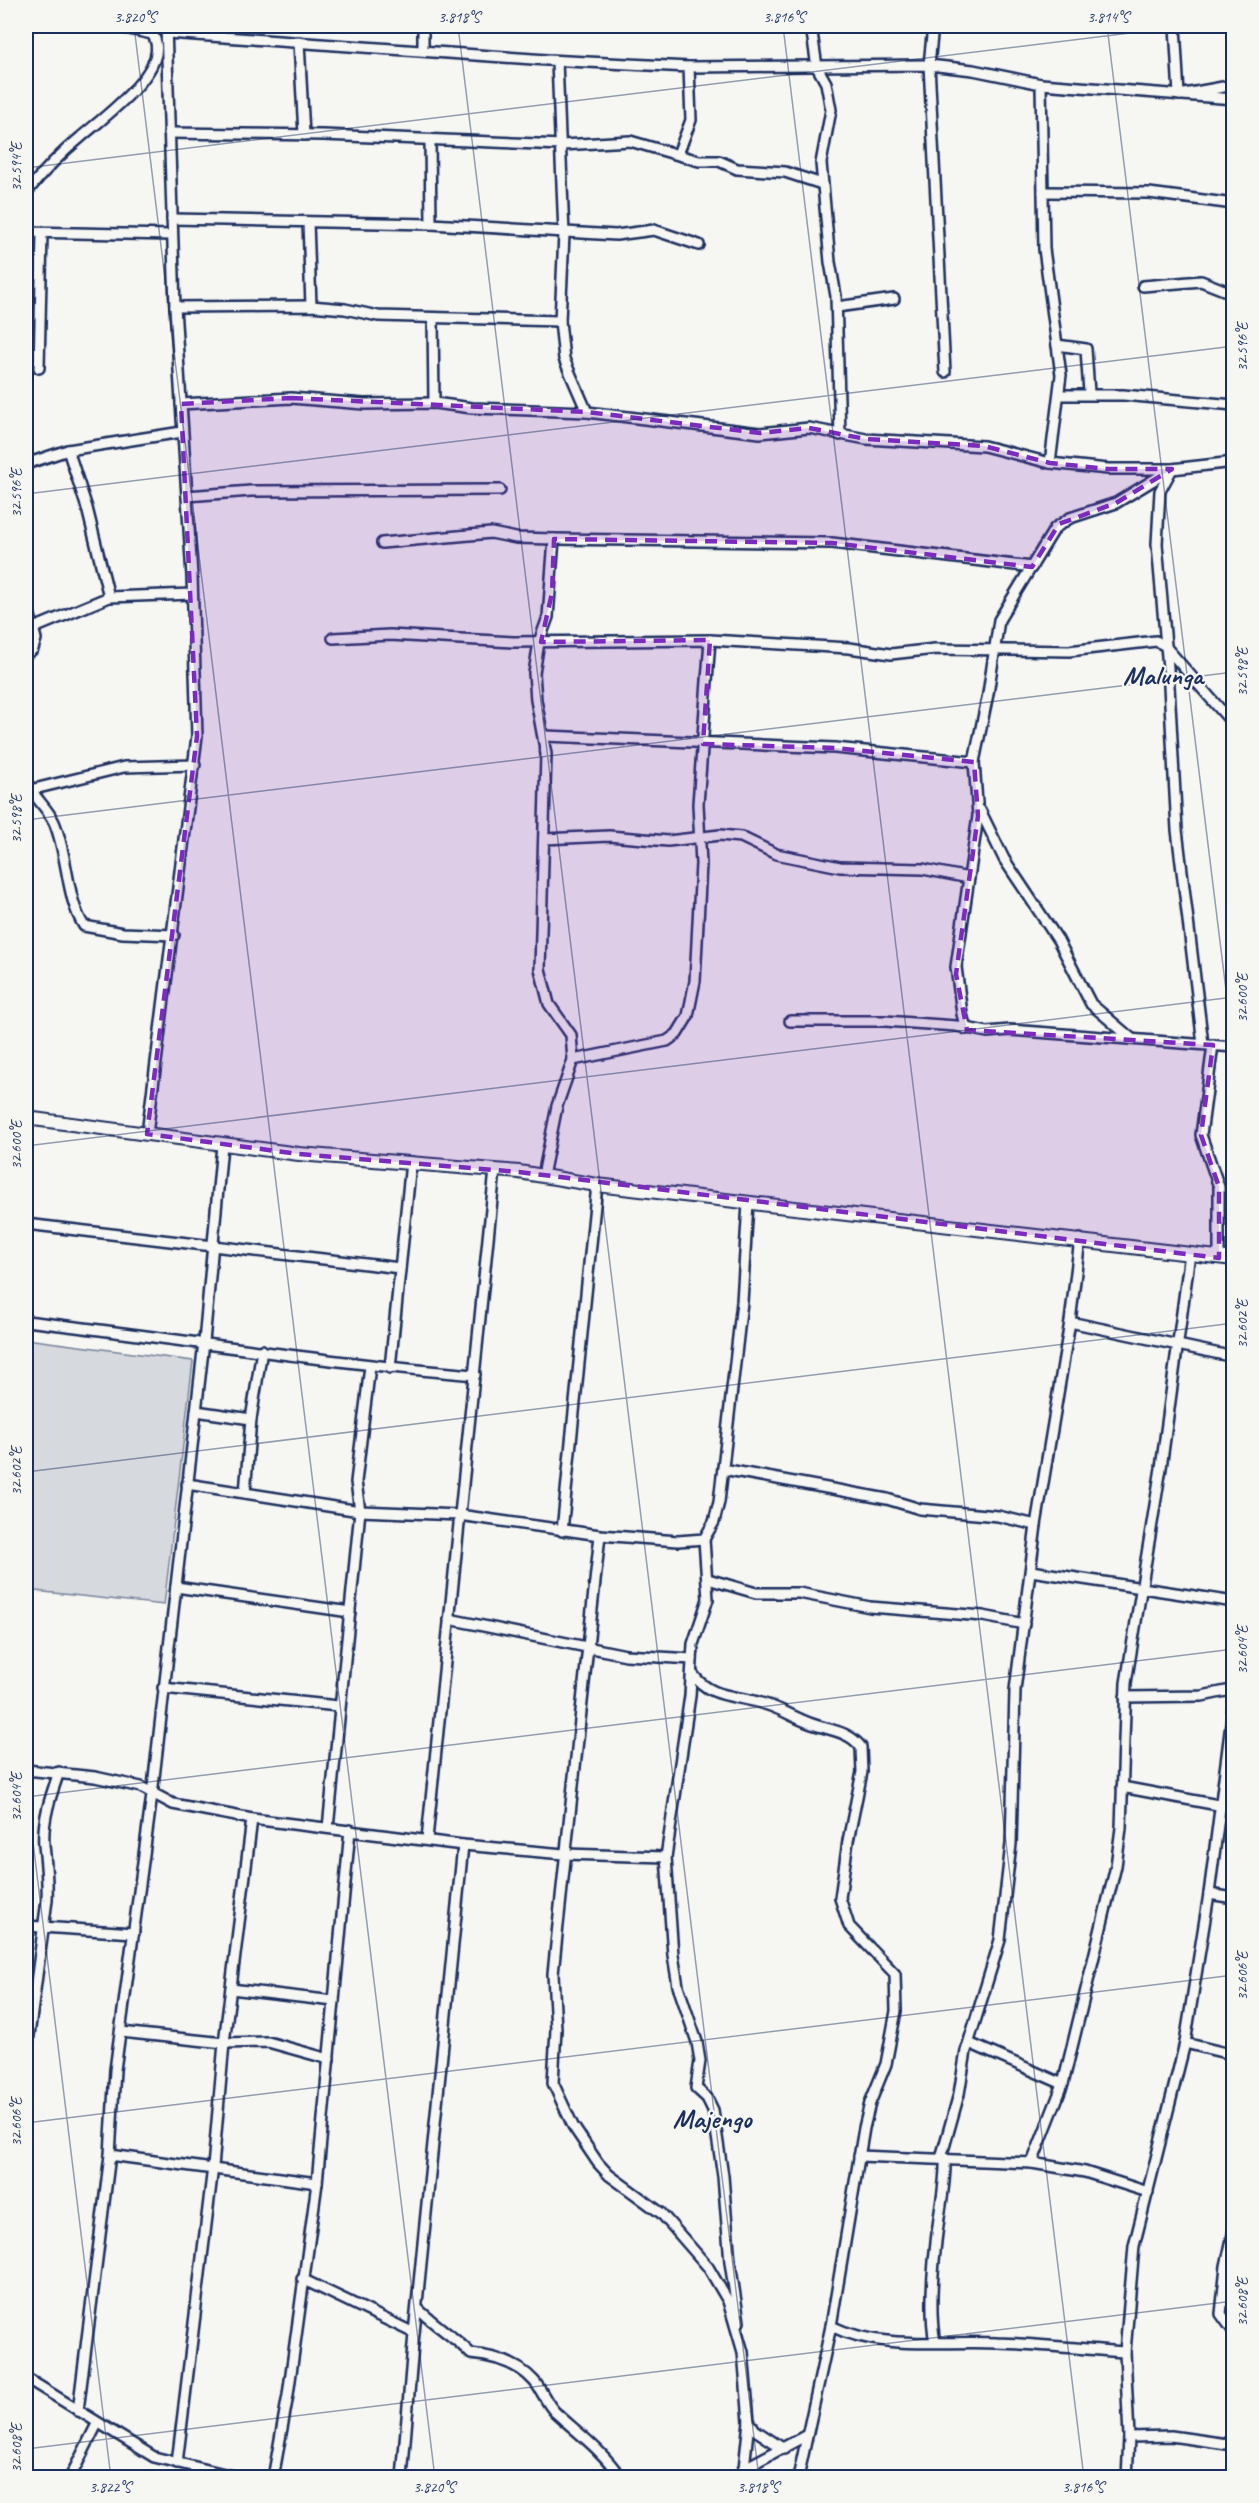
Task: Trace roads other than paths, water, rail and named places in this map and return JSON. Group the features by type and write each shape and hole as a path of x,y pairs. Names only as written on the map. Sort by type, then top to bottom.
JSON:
{"street":[{"path":"26,193 80,137 122,103 142,80 154,60 156,45 152,34 115,26"},
{"path":"423,26 423,50"},
{"path":"811,26 817,67 826,83 831,110 823,148 822,184 837,307 840,435"},
{"path":"933,26 929,65 945,372"},
{"path":"1175,26 1179,95"},
{"path":"147,1134 174,935 197,736 187,496 175,307 166,29 299,42 558,61 689,67 929,65 973,70 1041,84 1233,99"},
{"path":"299,42 304,135"},
{"path":"558,61 564,234 560,321 564,359 587,412"},
{"path":"678,154 691,120 689,67"},
{"path":"1041,84 1044,249 1057,345 1060,395 1050,463"},
{"path":"1179,95 1233,85"},
{"path":"169,133 304,135 562,146 630,141 699,161 719,161 737,170 785,172 822,184"},
{"path":"430,140 431,224"},
{"path":"1043,192 1149,193 1233,204"},
{"path":"172,219 431,224 564,234 616,235 654,230 699,245"},
{"path":"308,222 311,306"},
{"path":"26,232 172,236"},
{"path":"39,368 42,233"},
{"path":"1143,286 1201,281 1233,294"},
{"path":"837,307 894,300"},
{"path":"175,307 311,306 345,309 378,316 498,317 560,321"},
{"path":"433,318 434,403"},
{"path":"1057,345 1086,349 1089,393"},
{"path":"1060,395 1089,393 1233,405"},
{"path":"181,404 291,398 364,404 434,403 472,408 587,412 760,433 809,428 840,435 898,442 984,446 1050,463 1107,469 1172,469 1233,462"},
{"path":"26,464 68,450 182,432"},
{"path":"68,450 90,519 109,597"},
{"path":"966,1029 956,974 978,808 974,762 1003,609 1032,567 1052,531 1059,524 1070,518 1116,503 1172,469"},
{"path":"1172,469 1160,492 1157,544 1180,861 1208,1044 1202,1135 1219,1187 1219,1258"},
{"path":"187,496 263,491 500,490"},
{"path":"382,543 491,533 516,538 832,543 1032,567"},
{"path":"543,1176 557,1106 573,1060 571,1035 549,1004 540,969 545,736 534,687 539,642 549,609 554,539"},
{"path":"34,628 109,597 192,594"},
{"path":"26,600 34,628 35,645 26,654"},
{"path":"333,638 400,636 539,642 710,640 849,648 891,654 935,649 994,648 1069,651 1146,642 1164,645 1233,725"},
{"path":"573,1060 650,1047 672,1038 683,1026 690,1006 699,947 702,836 698,813 710,640"},
{"path":"545,736 835,748 974,762"},
{"path":"174,935 123,933 84,926 78,916 70,876 53,821 27,787 124,767 195,765"},
{"path":"978,808 1004,860 1058,940 1091,1004 1132,1040"},
{"path":"544,839 595,835 668,841 702,836 741,837 776,854 840,867 923,869 969,878"},
{"path":"790,1021 856,1020 966,1029 975,1032 1010,1030 1233,1047"},
{"path":"26,1118 299,1154 495,1170 597,1185 1080,1239 1233,1259"},
{"path":"78,2411 110,2155 115,2070 152,1795 204,1342 222,1145"},
{"path":"390,1368 411,1162"},
{"path":"427,1839 495,1170"},
{"path":"562,1531 597,1185"},
{"path":"743,2473 749,2421 743,2352 729,2251 723,2176 713,2110 707,2098 696,2088 700,2073 698,2050 678,1986 673,1955 666,1857 692,1673 694,1637 704,1617 708,1599 704,1539 714,1522 719,1502 742,1302 748,1203"},
{"path":"26,1224 400,1269"},
{"path":"935,2342 932,2311 934,2263 946,2178 943,2158 969,2043 1000,1941 1011,1844 1015,1690 1036,1525 1070,1322 1080,1239"},
{"path":"1032,2163 1063,2084 1116,1866 1125,1697 1179,1347 1190,1253"},
{"path":"26,1321 204,1342 370,1366 475,1375"},
{"path":"1070,1322 1233,1357"},
{"path":"245,1493 251,1419 262,1350"},
{"path":"328,1828 338,1706 360,1511 356,1482 370,1366"},
{"path":"196,1411 251,1419"},
{"path":"723,1469 887,1499 928,1511 998,1516 1036,1525"},
{"path":"187,1484 360,1511 459,1515 600,1535 685,1541 704,1539"},
{"path":"600,1535 564,1854 554,1974 556,2029 553,2083 573,2126 598,2163 609,2175 661,2213 708,2267 728,2301 743,2352"},
{"path":"1031,1571 1233,1602"},
{"path":"708,1579 756,1593 799,1593 870,1607 983,1616 1024,1624"},
{"path":"176,1587 350,1611"},
{"path":"449,1618 626,1655 692,1659"},
{"path":"692,1673 699,1683 711,1692 779,1709 812,1725 848,1735 861,1747 863,1765 840,1898 849,1926 891,1967 896,1981 893,2033 886,2064 870,2103 831,2326 798,2478"},
{"path":"164,1688 338,1706"},
{"path":"1125,1697 1202,1696 1226,1691 1233,1692"},
{"path":"1127,2478 1129,2437 1125,2352 1134,2246 1185,2043 1209,1894 1233,1701"},
{"path":"26,1770 59,1772 141,1788 173,1804 252,1819 463,1845 564,1854 666,1857"},
{"path":"26,2058 48,1876 44,1844 46,1816 59,1772"},
{"path":"1122,1787 1233,1808"},
{"path":"177,2463 213,2167 224,2043 252,1819"},
{"path":"273,2478 288,2395 302,2279 317,2183 350,1830"},
{"path":"402,2478 414,2332 463,1845"},
{"path":"1209,1894 1233,1898"},
{"path":"26,1926 134,1933"},
{"path":"231,1989 334,2001"},
{"path":"121,2032 224,2043 268,2042 328,2059"},
{"path":"969,2043 1063,2084"},
{"path":"1185,2043 1233,2055"},
{"path":"110,2155 213,2167 317,2183"},
{"path":"859,2156 1032,2163 1085,2172 1148,2192"},
{"path":"1233,2230 1226,2266 1221,2314 1233,2332"},
{"path":"302,2279 414,2332"},
{"path":"417,2308 436,2326 462,2343 471,2354 487,2354 525,2374 554,2411 604,2457 621,2478"},
{"path":"831,2326 853,2337 910,2343 996,2343 1125,2352"},
{"path":"26,2378 153,2457 241,2478"},
{"path":"749,2421 755,2430 784,2449"},
{"path":"70,2478 97,2424"},
{"path":"743,2473 807,2435"},
{"path":"1129,2437 1171,2436 1233,2445"}],"district":[{"name":"Malunga","path":"1163,675"},
{"name":"Majengo","path":"712,2118"}]}
